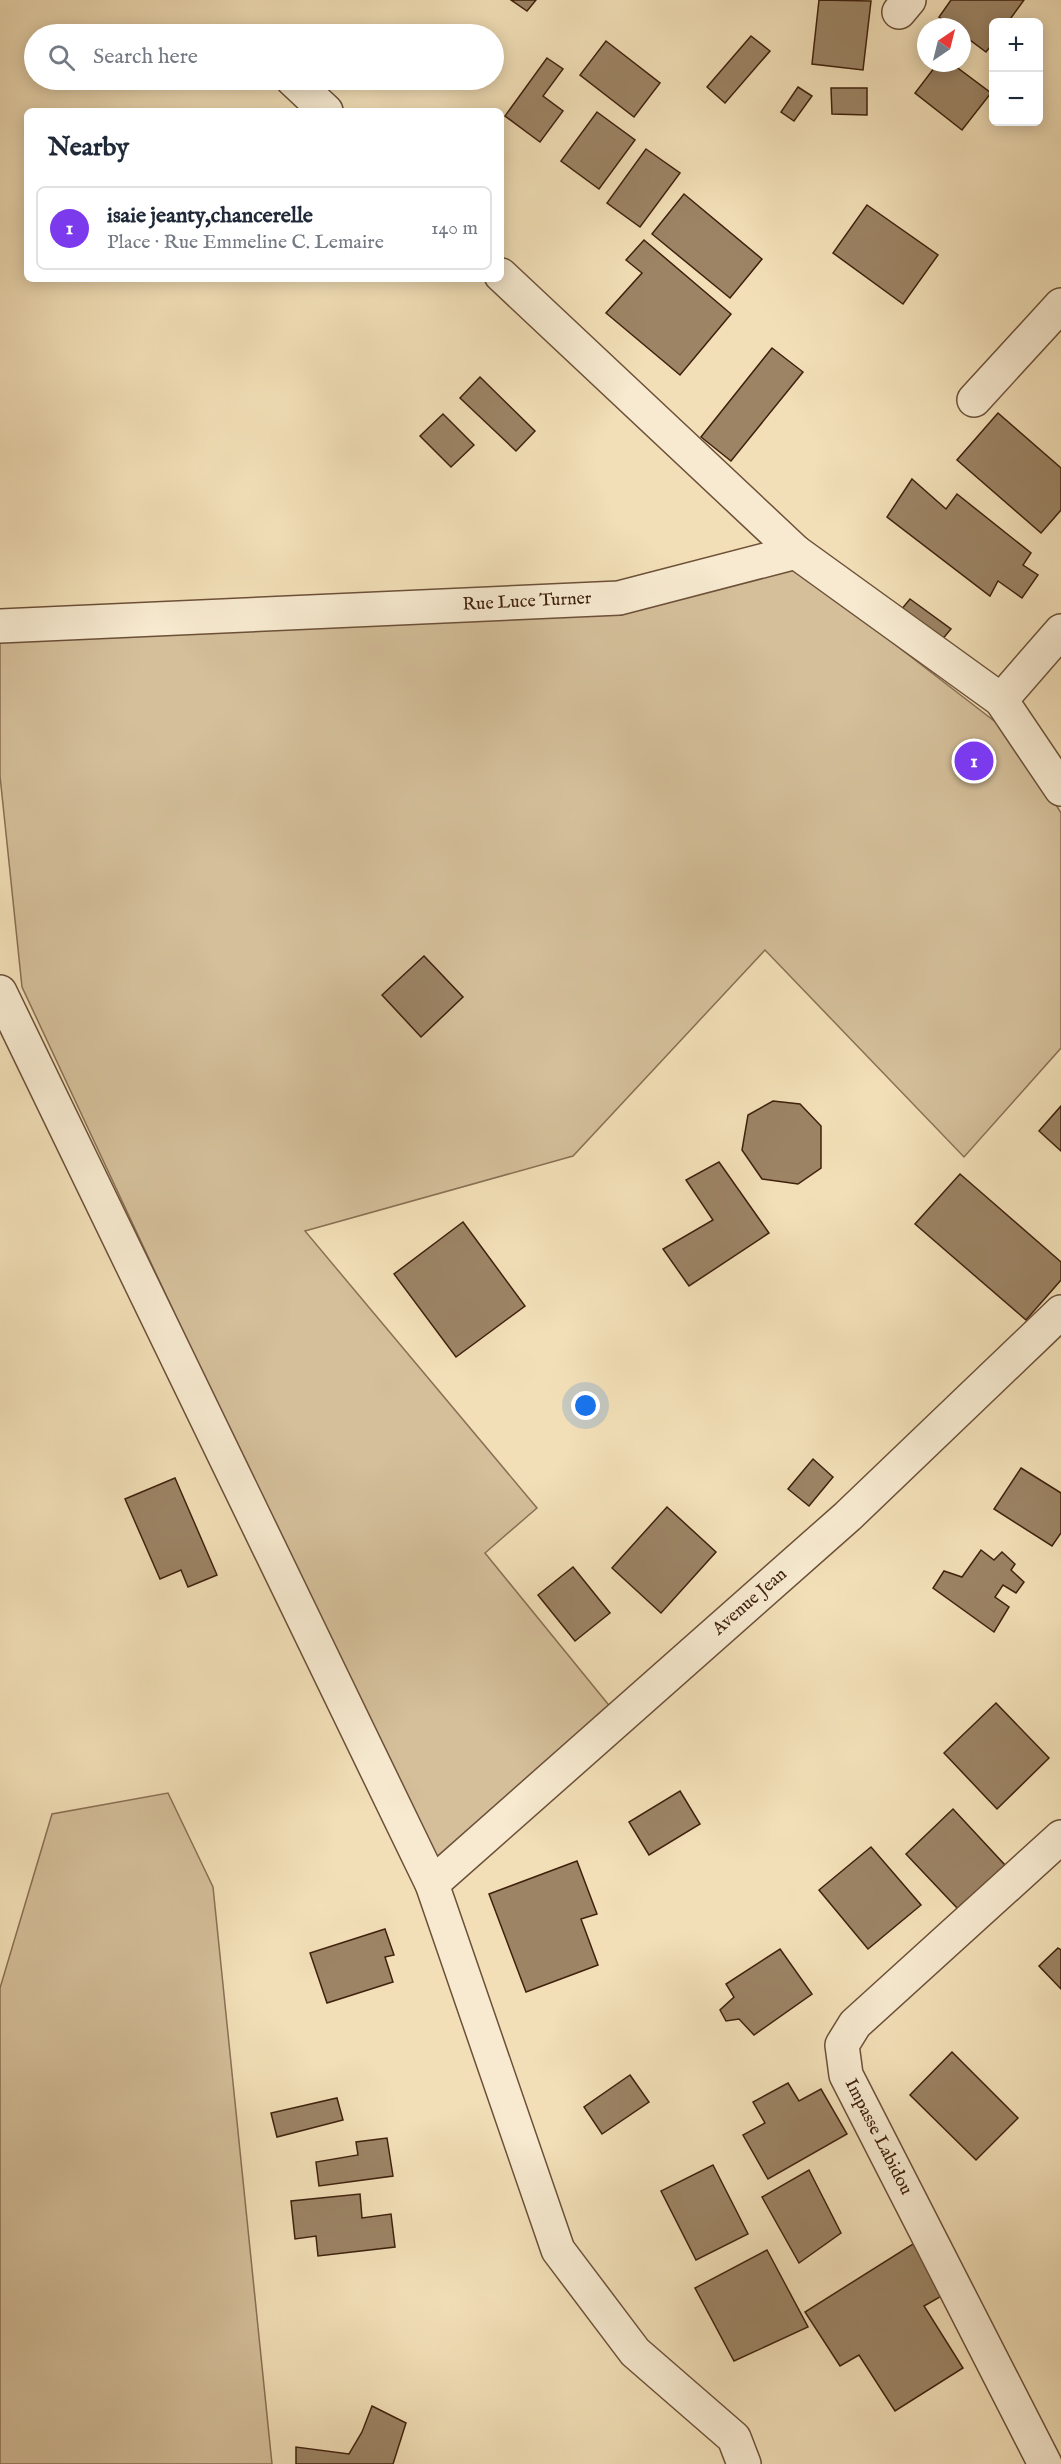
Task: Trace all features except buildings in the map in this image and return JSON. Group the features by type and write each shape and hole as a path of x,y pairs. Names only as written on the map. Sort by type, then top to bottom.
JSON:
{"street":[{"path":"304,90 323,108"},
{"path":"504,278 796,552 1001,700 1061,789"},
{"path":"974,400 1061,305"},
{"name":"Rue Luce Turner","path":"0,626 619,598 796,552"},
{"path":"1001,700 1061,631"},
{"path":"0,992 432,1884 558,2250 635,2352 734,2438 744,2464"},
{"name":"Avenue Jean","path":"432,1884 848,1516 1061,1312"},
{"name":"Impasse Labidou","path":"1045,2464 846,2075 842,2045 855,2024 1061,1837"}],"shaded area":[{"path":"797,569 1015,737 1061,813 1061,1048 964,1157 765,950 573,1156 305,1231 537,1508 485,1553 612,1709 431,1862 22,987 0,776 0,641 627,613"},
{"path":"168,1793 213,1887 272,2464 0,2464 0,1988 52,1814"}],"place":[{"name":"isaie jeanty,chancerelle","path":"974,761"}]}
